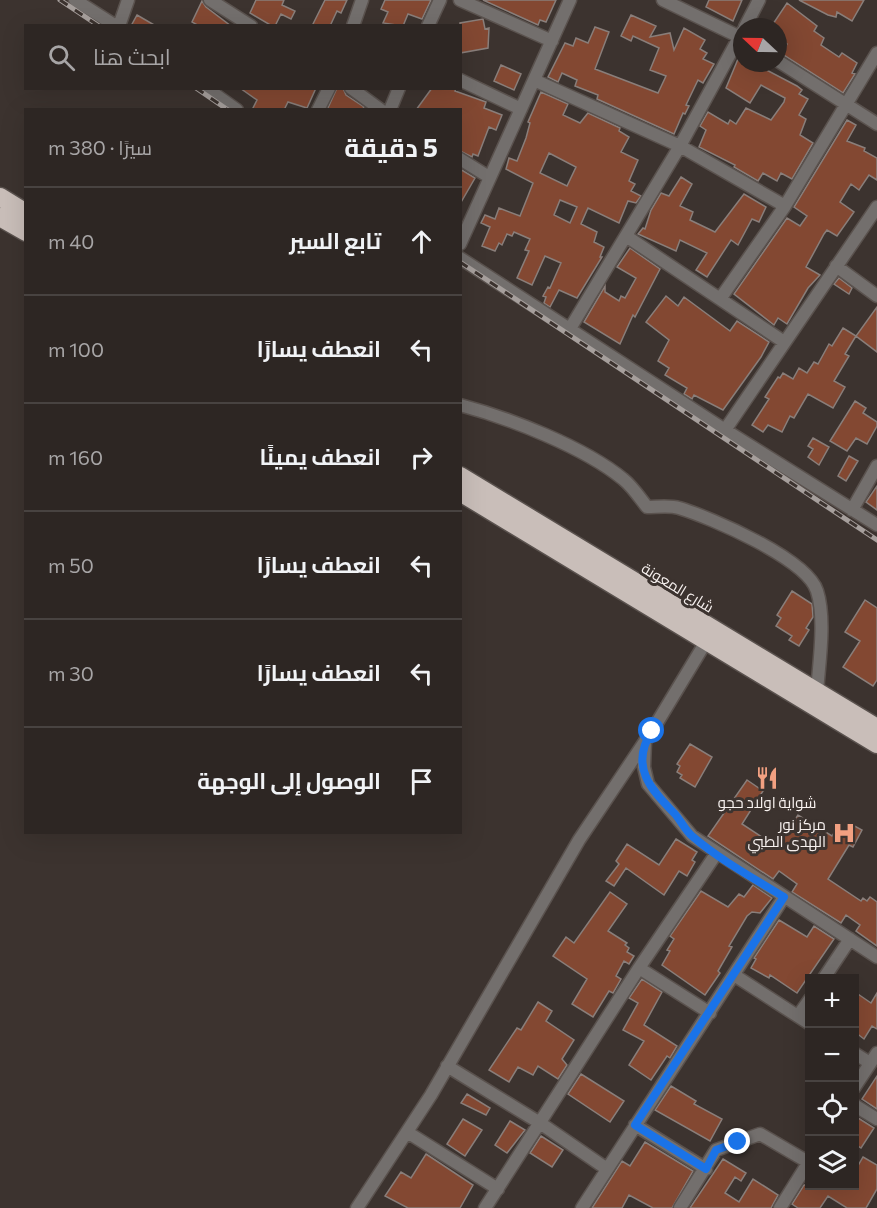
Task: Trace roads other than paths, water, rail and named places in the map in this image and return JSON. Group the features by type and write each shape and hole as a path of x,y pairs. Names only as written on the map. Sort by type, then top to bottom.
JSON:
{"highway":[{"path":"0,197 24,212"},
{"path":"0,217 24,231"},
{"name":"شارع المعونة","path":"462,477 877,728"},
{"name":"شارع المعونة","path":"462,493 877,744"}],"street":[{"path":"75,0 114,24"},
{"path":"118,24 128,0"},
{"path":"210,0 229,5 249,24"},
{"path":"354,24 362,0"},
{"path":"429,24 440,0"},
{"path":"460,0 552,40"},
{"path":"462,239 570,0"},
{"path":"663,0 733,30"},
{"path":"750,18 759,0"},
{"path":"571,327 680,146 733,50"},
{"path":"720,299 784,206 848,105 877,52"},
{"path":"787,67 877,124"},
{"path":"534,80 680,146 784,206"},
{"path":"462,81 521,109"},
{"path":"209,90 234,108"},
{"path":"319,108 329,90"},
{"path":"354,90 378,108"},
{"path":"391,108 398,90"},
{"path":"462,160 489,177"},
{"path":"725,430 877,207"},
{"path":"626,236 784,342"},
{"path":"462,259 571,327 725,430 877,525"},
{"path":"836,266 877,296"},
{"path":"462,406 532,430 579,451 624,479 647,507 677,507 724,527 796,564 814,584 820,603 817,692"},
{"path":"852,510 877,466"},
{"path":"357,1208 447,1066 579,840 645,741 707,640"},
{"path":"645,741 644,767 651,790 677,816 688,832 716,854 877,957"},
{"path":"485,1208 639,968 716,854"},
{"path":"582,1208 784,897"},
{"path":"827,974 850,939"},
{"path":"639,968 710,1013"},
{"path":"734,975 805,1021"},
{"path":"798,1016 805,1006"},
{"path":"859,1054 874,1058 859,1082"},
{"path":"447,1066 540,1123 607,1169"},
{"path":"859,1108 877,1119"},
{"path":"635,1125 706,1169"},
{"path":"406,1132 498,1189"},
{"path":"680,1208 716,1150 760,1134 805,1159"},
{"path":"780,1208 805,1167"}],"railway":[{"path":"60,0 96,24"},
{"path":"199,90 225,108"},
{"path":"462,263 877,540"}],"place":[{"name":"شواية اولاد حجو","path":"767,778"},
{"name":"مركز نور الهدى الطبي","path":"844,833"}]}
